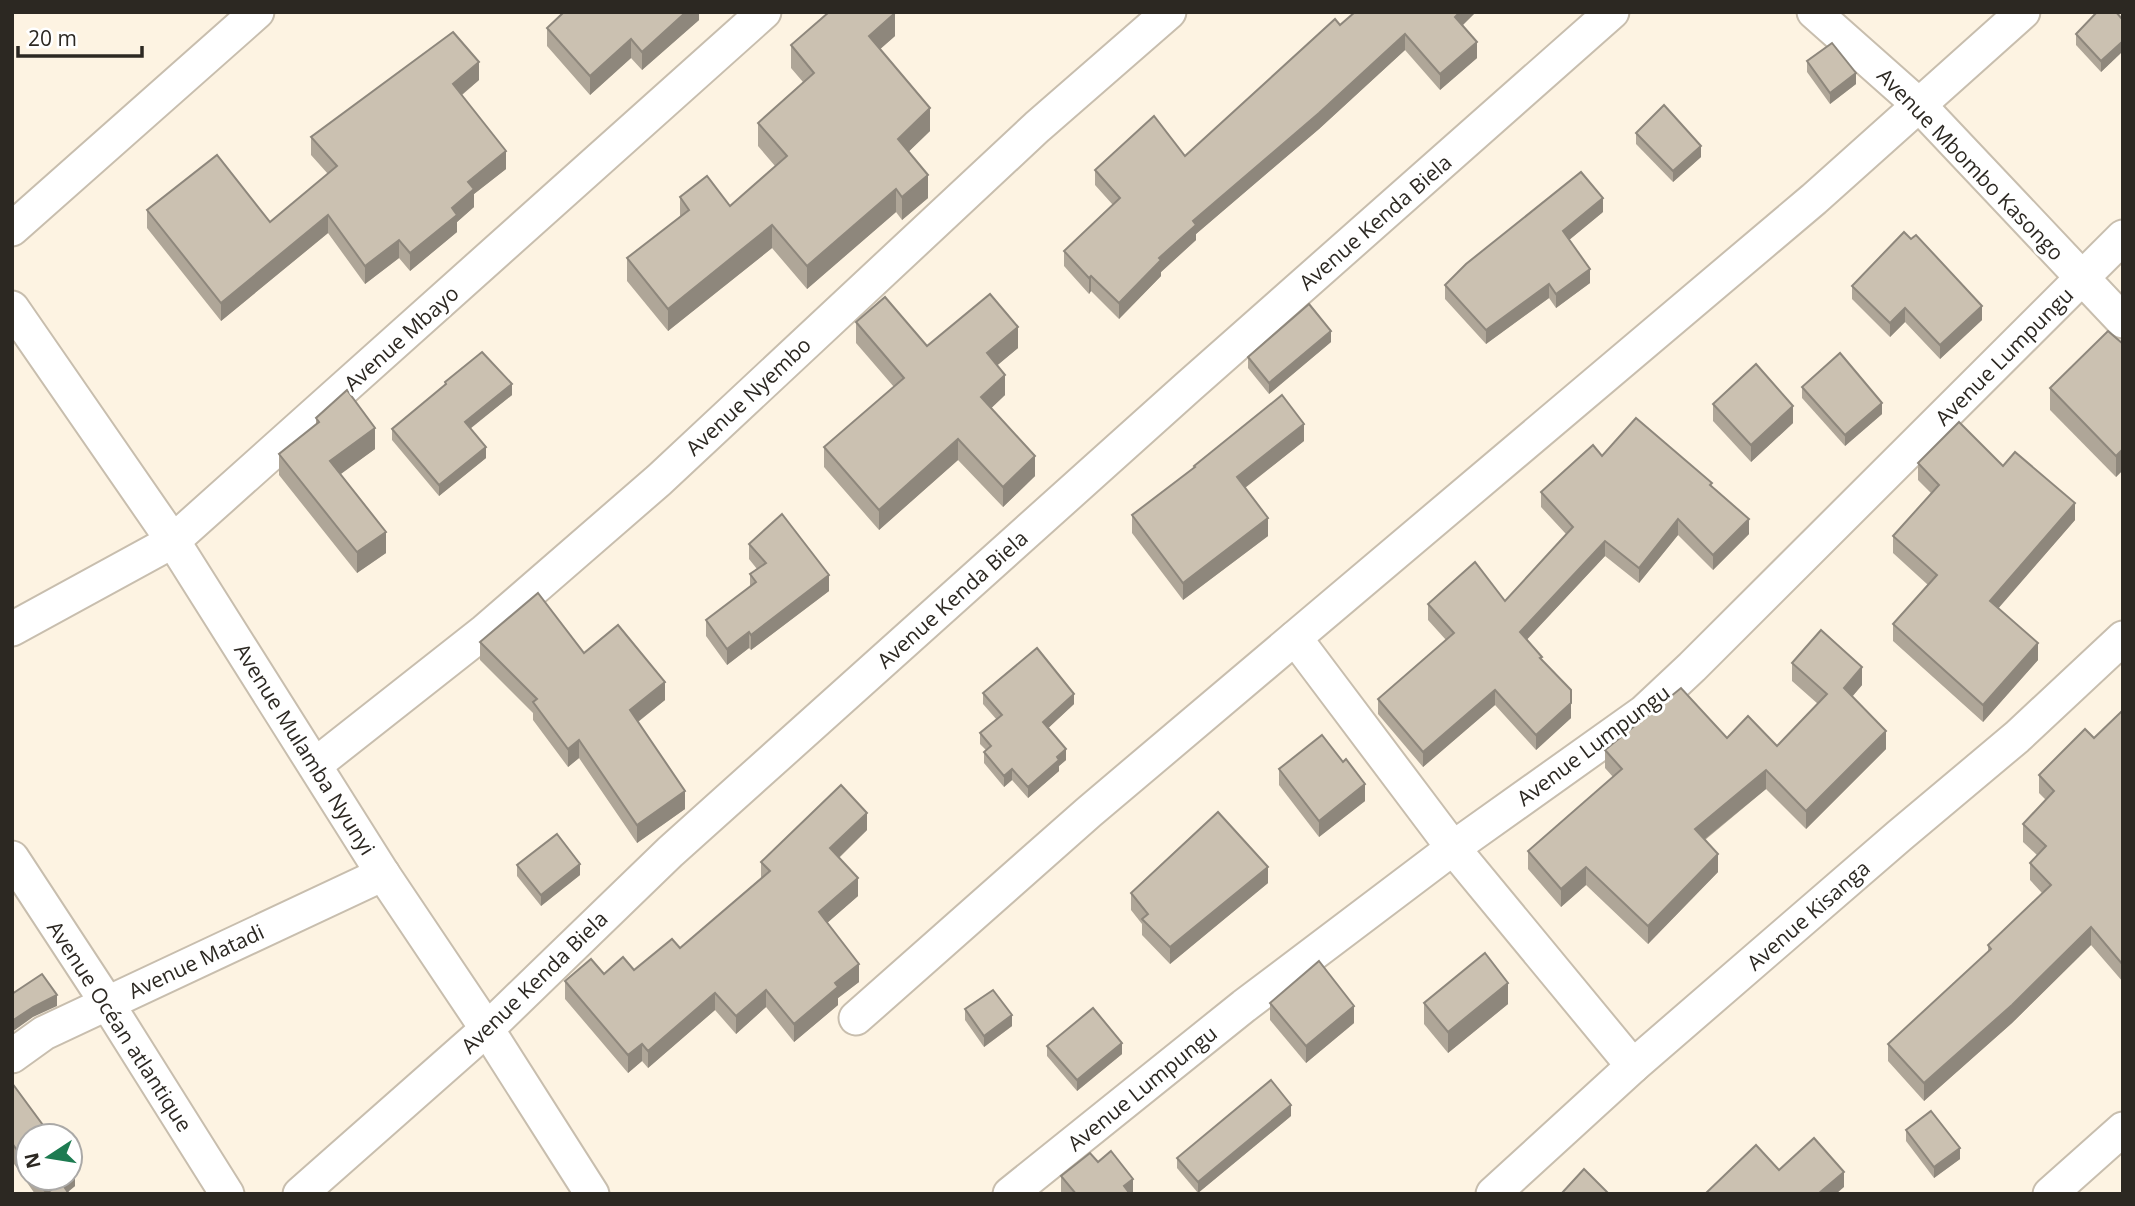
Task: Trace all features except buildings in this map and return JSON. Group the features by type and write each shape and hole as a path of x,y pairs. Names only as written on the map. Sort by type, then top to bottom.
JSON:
{"street":[{"path":"12,229 257,12"},
{"name":"Avenue Mbayo","path":"12,629 173,541 764,12"},
{"name":"Avenue Nyembo","path":"315,765 485,631 659,480 1037,127 1169,12"},
{"name":"Avenue Kenda Biela","path":"300,1194 487,1029 670,852 1178,396 1612,12"},
{"name":"Avenue Mbombo Kasongo","path":"1814,12 1919,105 2123,321"},
{"path":"856,1018 1089,812 1814,199 2023,12"},
{"name":"Avenue Lumpungu","path":"1010,1194 1244,1006 1453,848 1644,712 2123,237"},
{"name":"Avenue Mulamba Nyunyi","path":"12,308 173,541 383,874 487,1029 592,1194"},
{"path":"1295,638 1453,848 1633,1066"},
{"name":"Avenue Kisanga","path":"1493,1194 1633,1066 2017,737 2123,638"},
{"name":"Avenue Océan atlantique","path":"12,858 227,1194"},
{"name":"Avenue Matadi","path":"12,1056 44,1033 383,874"},
{"path":"2050,1194 2123,1129"}]}
